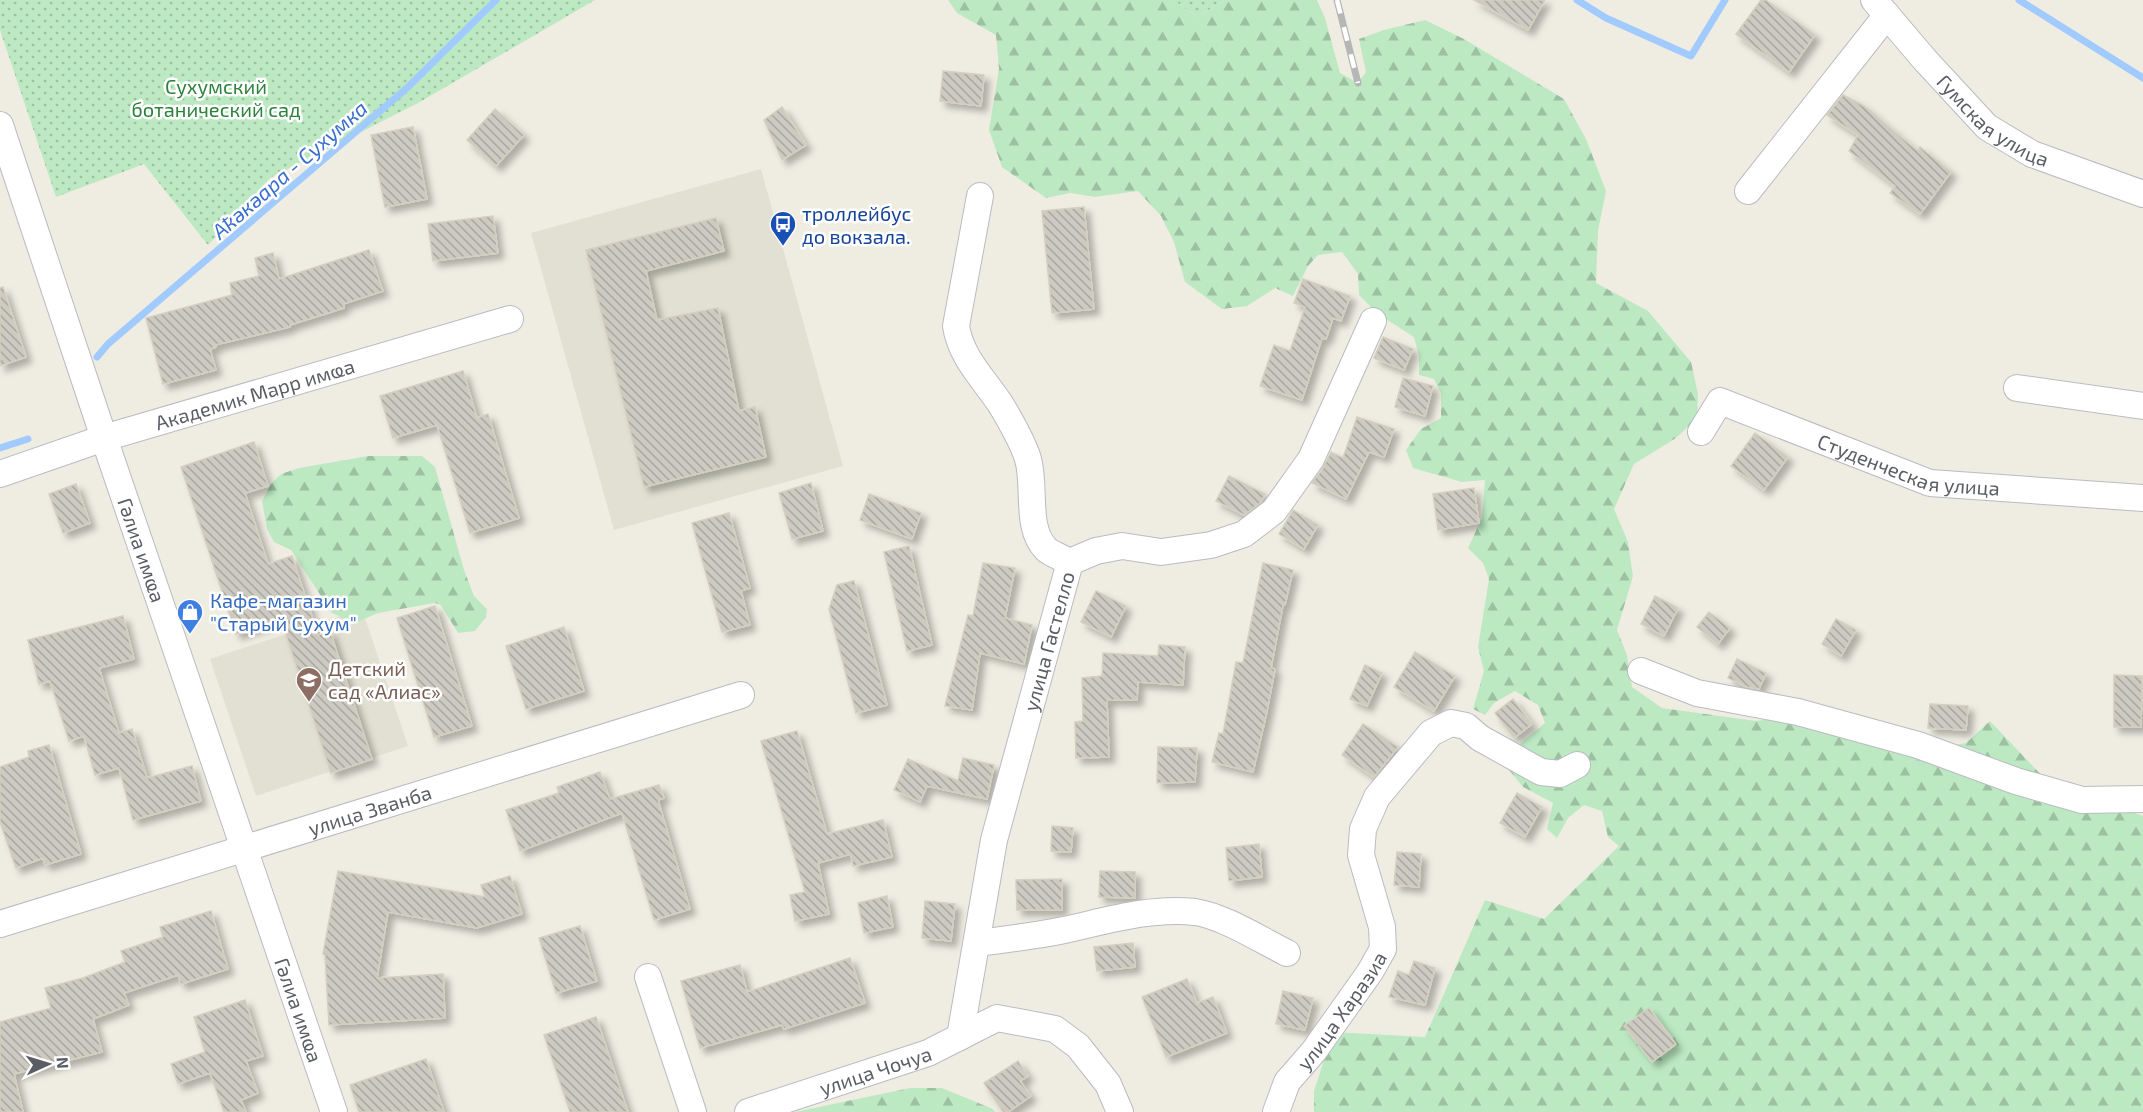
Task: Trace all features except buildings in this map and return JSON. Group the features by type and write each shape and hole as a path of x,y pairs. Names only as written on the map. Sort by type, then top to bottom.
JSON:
{"street":[{"path":"1748,191 1881,7"},
{"name":"Гумская улица","path":"1881,7 1925,60 1987,127 2032,154 2143,194"},
{"name":"Гәлиа имҩа","path":"0,125 104,438 334,1112"},
{"path":"980,196 956,326 958,341 971,365 1002,406 1028,459 1033,492 1032,515 1036,534 1046,549 1070,562"},
{"name":"Академик Марр имҩа","path":"0,474 104,438 510,319"},
{"name":"улица Гастелло","path":"960,1037 994,840 1070,562 1096,550 1122,546 1161,552 1211,545 1244,534 1275,511 1311,459 1373,321"},
{"path":"2017,388 2143,406"},
{"name":"Студенческая улица","path":"1701,432 1720,401 1930,483 2143,498"},
{"path":"1641,671 1697,693 1798,712 1918,745 2016,781 2082,800 2143,799"},
{"name":"улица Званба","path":"0,924 741,695"},
{"name":"улица Харазиа","path":"1276,1112 1287,1082 1314,1051 1370,972 1383,949 1382,927 1361,855 1363,829 1377,797 1431,733 1451,723 1466,726 1480,738 1541,772 1560,774 1577,765"},
{"path":"978,943 1061,930 1123,916 1196,912 1228,923 1287,953"},
{"path":"648,976 693,1112"},
{"name":"улица Чочуа","path":"748,1112 928,1053 997,1018 1055,1029 1078,1046 1108,1084 1120,1112"}],"shaded area":[{"path":"761,169 843,466 614,530 531,233"},
{"name":"Детский сад «Алиас»","path":"362,609 408,746 256,796 210,659"}],"green space":[{"name":"Сухумский ботанический сад","path":"0,0 595,0 418,103 270,178 208,245 144,164 56,197 0,30"},
{"path":"948,0 1174,0 1197,17 1224,0 1317,0 1325,18 1340,73 1358,83 1366,72 1359,39 1425,20 1464,39 1564,99 1586,139 1606,191 1598,231 1596,283 1648,311 1691,362 1698,394 1697,418 1676,438 1634,464 1614,509 1628,542 1633,576 1617,630 1627,655 1632,687 1662,708 1756,721 1778,718 1913,753 1966,743 1990,721 2047,781 2143,816 2143,1112 1314,1112 1314,1091 1333,1032 1425,1037 1485,900 1544,919 1619,846 1608,837 1602,811 1584,805 1568,818 1557,838 1547,829 1553,803 1523,787 1509,770 1521,743 1545,723 1538,705 1515,691 1494,703 1485,715 1473,709 1484,671 1478,647 1489,579 1483,563 1468,548 1482,518 1485,480 1462,482 1413,468 1406,450 1421,429 1441,418 1441,393 1434,379 1419,375 1419,356 1414,337 1378,314 1359,295 1358,274 1342,252 1318,255 1308,266 1293,296 1275,288 1247,306 1222,309 1185,282 1174,242 1161,216 1138,191 1095,197 1070,193 1046,198 1002,167 989,130 999,69 996,35 957,13"},
{"path":"1174,0 1224,0 1197,17"},
{"path":"368,456 422,456 435,467 464,570 474,596 487,609 486,617 475,631 458,633 441,605 435,603 378,613 355,623 332,613 291,550 274,542 267,529 262,501 271,484 281,474 299,468"},
{"path":"910,1088 942,1088 993,1109 995,1112 795,1112"}],"waterway":[{"name":"Аҟәкәара - Сухумка","path":"97,357 108,344 407,88 496,0"},
{"name":"Аҟәкәара - Сухумка","path":"1577,0 1606,18 1691,56 1725,0"},
{"name":"Аҟәкәара - Сухумка","path":"2019,0 2143,78"},
{"name":"Аҟәкәара - Сухумка","path":"0,448 28,439"}],"railway":[{"path":"1337,0 1358,83"}],"place":[{"name":"троллейбус до вокзала.","path":"783,247"},
{"name":"Кафе-магазин \"Старый Сухум\"","path":"190,635"},
{"name":"Детский сад «Алиас»","path":"309,703"}]}
